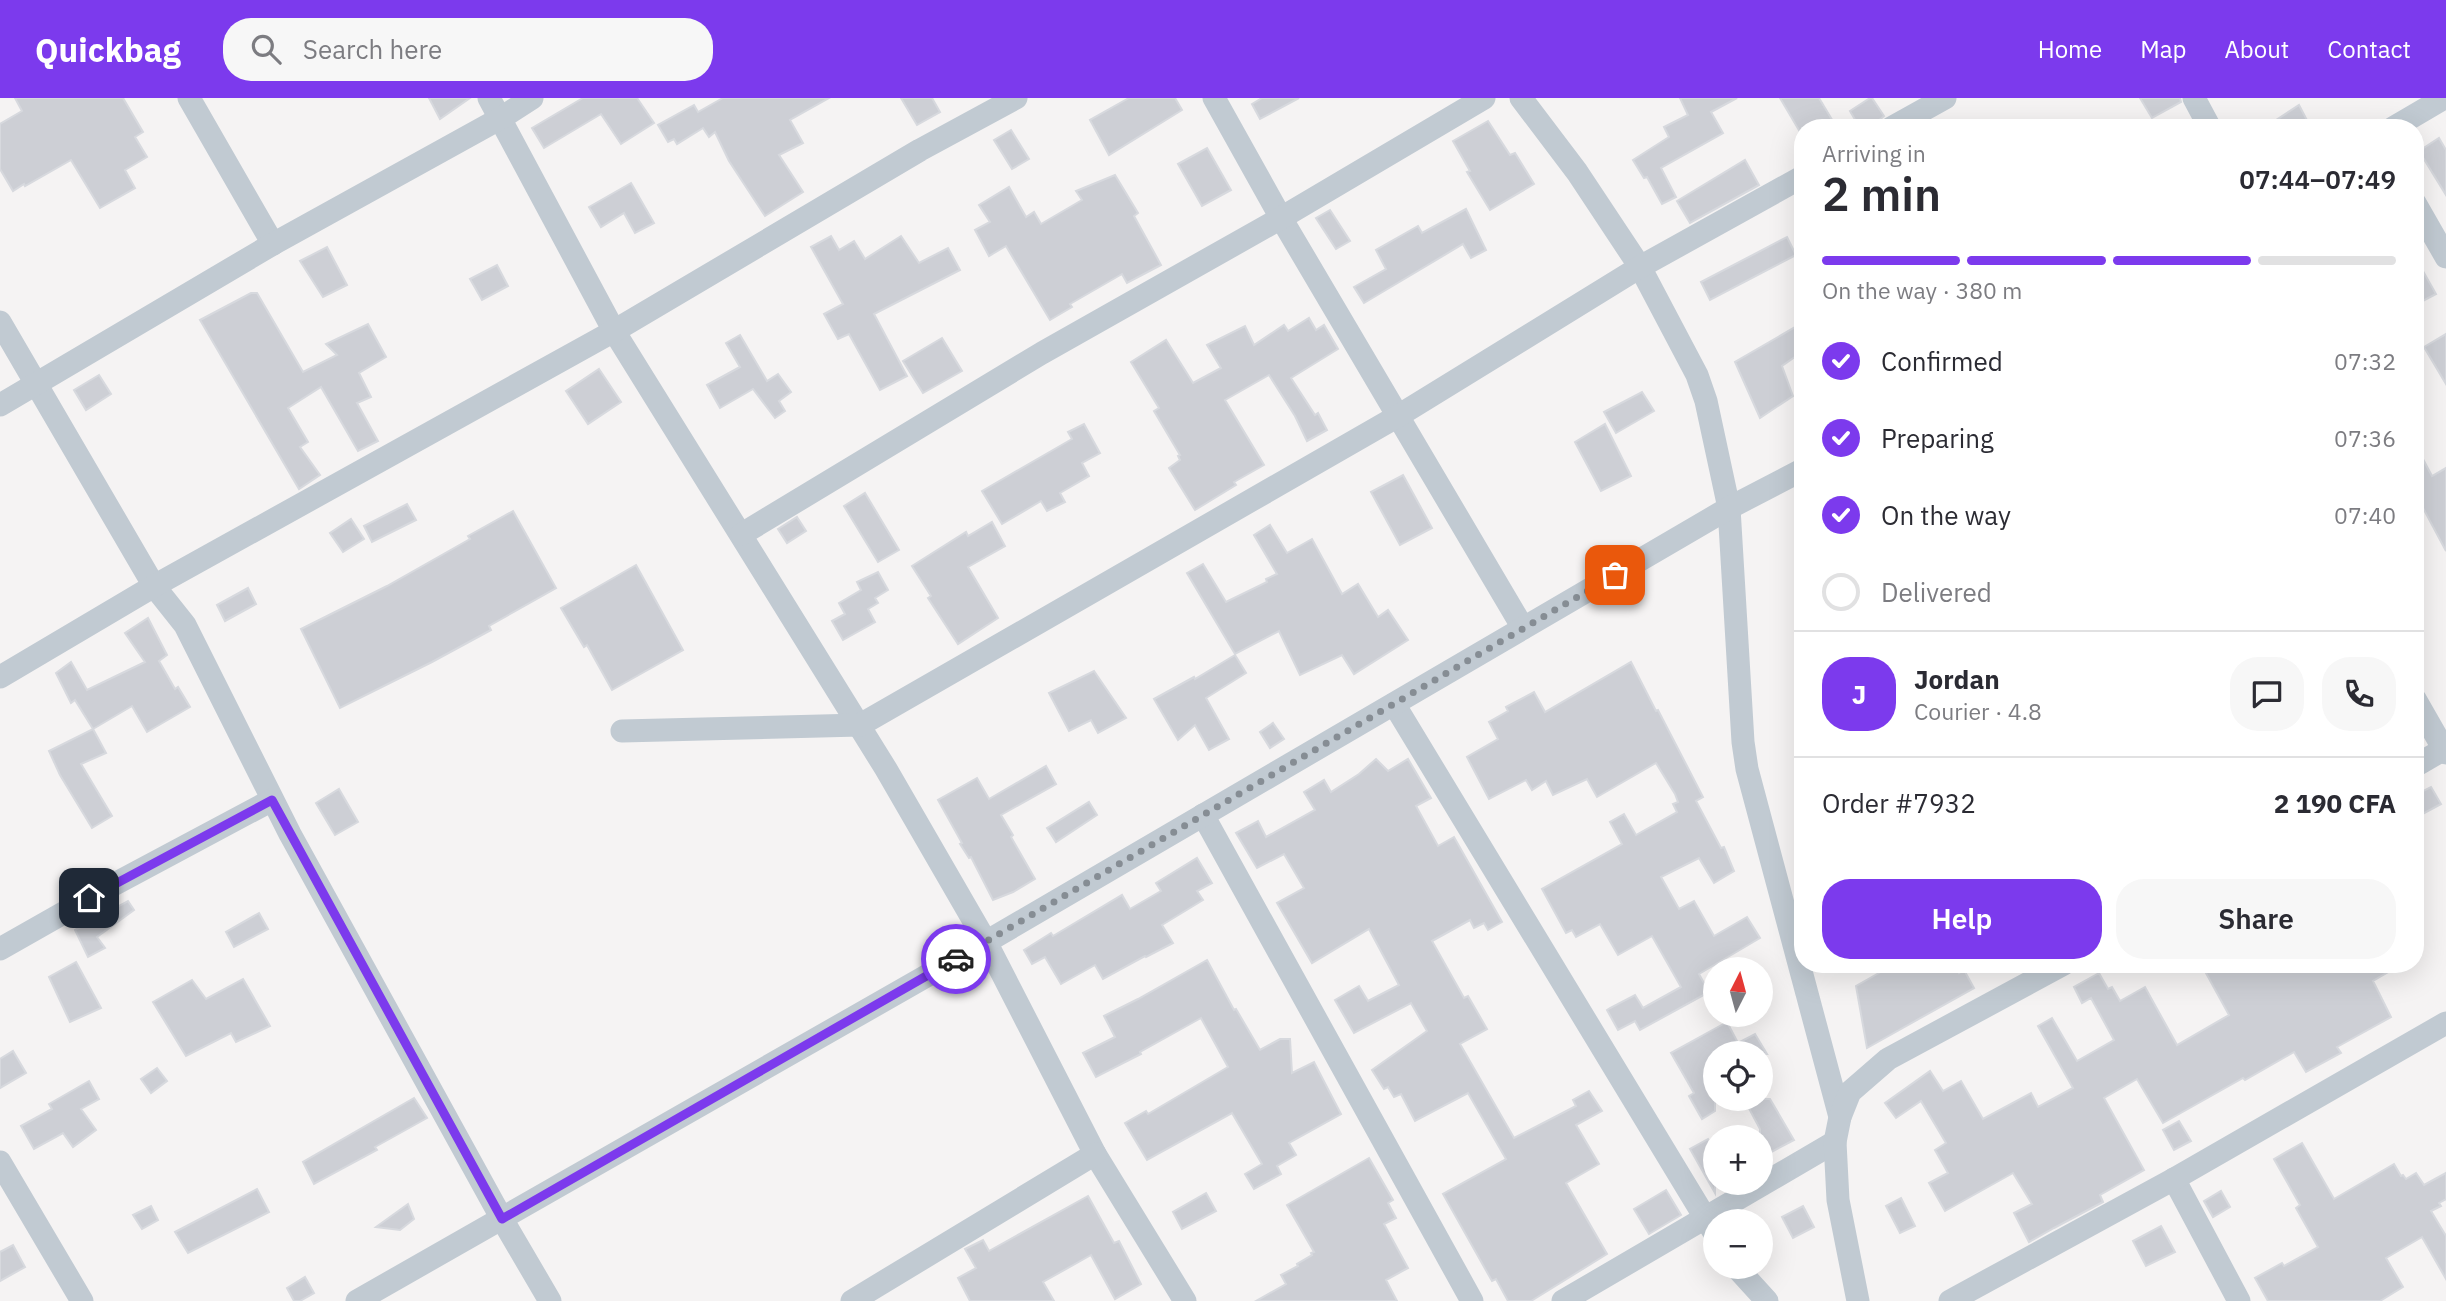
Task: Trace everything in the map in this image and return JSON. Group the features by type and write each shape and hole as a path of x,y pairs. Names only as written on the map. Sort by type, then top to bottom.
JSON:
{"street":[{"path":"189,98 273,244"},
{"path":"0,405 273,244 495,108 532,98"},
{"path":"0,677 154,586 614,331 920,150 1016,98"},
{"path":"1214,98 1281,218 1523,628"},
{"path":"742,534 1042,353 1281,218 1484,98"},
{"path":"1521,98 1577,172 1640,267 1697,375 1706,401 1729,508 1743,743 1747,769 1794,945"},
{"path":"1907,119 1945,98"},
{"path":"2194,98 2205,119"},
{"path":"2408,119 2444,98"},
{"path":"495,108 614,331 860,725 986,942 1095,1154 1185,1301"},
{"path":"622,731 860,725 1398,416 1640,267 1794,181"},
{"path":"2424,219 2446,257"},
{"path":"0,322 154,586 185,625 272,800 502,1219 550,1301"},
{"path":"356,1301 986,942 1729,508 1794,474"},
{"path":"1394,704 1703,1214"},
{"path":"2424,714 2445,750 2424,761"},
{"path":"0,949 272,800"},
{"path":"1203,815 1472,1301"},
{"path":"1802,973 1840,1117"},
{"path":"1858,1301 1838,1200 1835,1142 1840,1117 1850,1092 1888,1059 2047,973"},
{"path":"1950,1301 2174,1179 2446,1023"},
{"path":"1735,1209 1835,1142"},
{"path":"852,1301 1095,1154"},
{"path":"0,1162 82,1301"},
{"path":"2174,1179 2239,1301"},
{"path":"1563,1301 1703,1230"},
{"path":"1747,1279 1767,1301"}],"building":[{"path":"15,98 123,98 143,132 135,137 147,157 125,170 135,188 100,208 71,160 13,191 0,169 0,124 22,111"},
{"path":"429,98 470,98 440,119"},
{"path":"583,98 637,98 654,123 621,144 601,114 544,148 532,128"},
{"path":"723,98 829,98 790,120 803,143 779,155 803,192 765,216 729,161 715,132 709,137 703,128 677,144 674,139 668,142 658,125 694,105 698,112"},
{"path":"901,98 932,98 940,112 917,125"},
{"path":"1129,98 1175,98 1182,110 1109,155 1090,120"},
{"path":"1262,98 1299,98 1260,119 1252,104"},
{"path":"1680,98 1737,98 1711,112 1723,133 1661,168 1676,197 1662,204 1647,177 1644,178 1633,160 1669,137 1664,127 1688,115"},
{"path":"1780,98 1819,98 1832,119 1794,119 1794,122"},
{"path":"1872,98 1884,116 1880,119 1855,119 1850,111"},
{"path":"2140,98 2180,98 2181,102 2152,118"},
{"path":"2299,105 2306,119 2278,119"},
{"path":"1488,121 1510,155 1515,153 1534,184 1490,210 1467,172 1470,171 1453,141"},
{"path":"1011,130 1029,159 1012,169 994,140"},
{"path":"2439,138 2446,150 2446,195 2424,159 2424,148"},
{"path":"1207,148 1231,190 1202,206 1178,164"},
{"path":"1745,160 1759,185 1690,223 1677,201"},
{"path":"1115,175 1138,213 1134,216 1161,265 1127,283 1122,274 1070,304 1072,307 1050,320 1006,246 989,256 975,230 990,222 979,205 1009,187 1026,217 1034,212 1041,224 1082,200 1076,191"},
{"path":"631,183 654,223 635,233 624,213 601,227 589,207"},
{"path":"1466,209 1486,250 1471,258 1463,244 1364,303 1354,287 1386,269 1376,250 1418,226 1422,233"},
{"path":"1330,210 1350,241 1336,249 1316,218"},
{"path":"831,236 839,250 854,241 865,259 901,236 919,263 948,248 960,270 874,314 907,376 880,390 849,334 838,339 824,314 843,304 811,247"},
{"path":"1787,237 1794,251 1794,256 1710,300 1701,282"},
{"path":"327,247 347,285 323,297 300,261"},
{"path":"497,265 508,286 482,300 470,279"},
{"path":"2424,273 2436,294 2424,300"},
{"path":"251,293 257,293 303,372 337,355 326,344 368,324 386,357 359,373 371,397 357,403 378,441 358,451 321,387 288,408 308,442 300,447 320,475 299,489 200,320"},
{"path":"1309,318 1316,330 1324,325 1338,349 1291,378 1315,415 1318,413 1327,430 1307,441 1269,375 1225,400 1264,465 1234,482 1236,485 1195,510 1169,468 1180,460 1180,455 1154,411 1159,408 1131,362 1166,340 1193,383 1221,368 1207,345 1245,326 1254,345 1284,325 1288,331"},
{"path":"1794,328 1794,358 1782,366 1793,396 1760,418 1735,362"},
{"path":"2446,334 2446,384 2424,347"},
{"path":"740,335 767,381 778,374 791,392 779,401 785,411 775,418 753,389 720,408 707,385 740,367 726,343"},
{"path":"942,338 962,371 923,393 903,361"},
{"path":"599,369 621,402 588,424 566,391"},
{"path":"99,375 111,394 86,410 74,390"},
{"path":"1642,392 1654,411 1616,433 1604,412"},
{"path":"1084,424 1100,453 1082,463 1089,476 1060,493 1065,502 1047,511 1041,501 1002,524 982,491 1072,439 1068,432"},
{"path":"1605,424 1631,476 1601,491 1575,442"},
{"path":"2424,461 2432,476 2446,468 2446,551 2424,510"},
{"path":"1403,475 1432,528 1400,545 1371,492"},
{"path":"865,493 899,550 878,562 844,506"},
{"path":"407,504 416,520 372,542 364,526"},
{"path":"513,511 556,588 489,626 491,630 340,708 301,629 387,586"},
{"path":"797,517 806,531 787,543 778,529"},
{"path":"351,519 364,539 343,552 330,533"},
{"path":"992,522 1005,546 968,567 998,618 958,644 928,598 931,596 912,566 966,532 968,536"},
{"path":"1270,525 1287,553 1312,539 1342,594 1358,584 1378,617 1388,610 1408,640 1354,674 1342,655 1300,675 1279,631 1235,654 1187,573 1203,564 1226,602 1267,582 1266,579 1277,574 1254,535"},
{"path":"636,565 683,650 612,690 587,645 584,647 561,608"},
{"path":"878,572 888,590 875,598 878,603 868,609 875,622 843,640 832,621 845,614 839,603 861,590 857,582"},
{"path":"248,588 256,604 225,621 217,605"},
{"path":"148,618 167,655 159,661 175,689 178,687 190,707 147,732 132,706 93,729 75,700 71,703 56,673 71,662 87,690 145,662 125,633"},
{"path":"1235,655 1246,673 1206,698 1229,739 1209,750 1195,725 1178,740 1154,699"},
{"path":"1631,662 1703,797 1696,801 1721,848 1724,847 1734,871 1714,883 1699,858 1661,877 1679,909 1694,901 1714,936 1747,917 1760,938 1728,957 1703,957 1703,972 1699,974 1703,981 1703,995 1640,1030 1635,1021 1618,1030 1607,1010 1635,995 1643,1008 1681,987 1652,936 1618,955 1600,924 1576,937 1572,930 1566,933 1542,889 1622,844 1610,822 1624,814 1636,835 1677,812 1673,804 1678,802 1656,763 1597,797 1587,779 1553,795 1546,781 1532,790 1526,780 1489,799 1467,757 1498,739 1489,722 1508,711 1506,707 1534,692 1545,712"},
{"path":"1094,671 1126,718 1098,733 1091,720 1069,731 1049,693"},
{"path":"1273,723 1284,739 1270,748 1260,732"},
{"path":"93,729 106,753 81,764 112,816 92,828 49,751"},
{"path":"1376,759 1388,771 1408,759 1431,798 1416,806 1438,846 1454,837 1502,922 1488,930 1484,923 1474,928 1470,920 1432,941 1464,998 1468,996 1487,1029 1460,1044 1514,1138 1576,1106 1573,1100 1589,1091 1602,1111 1576,1125 1599,1164 1566,1183 1607,1254 1531,1301 1508,1301 1496,1279 1492,1281 1443,1194 1506,1159 1468,1093 1415,1121 1401,1094 1394,1097 1388,1087 1384,1089 1372,1070 1427,1031 1411,1003 1354,1033 1335,1000 1359,986 1368,1001 1399,985 1369,929 1312,963 1277,903 1304,888 1284,854 1257,868 1236,833 1258,821 1266,837 1315,810 1304,792 1324,780 1331,792"},
{"path":"1046,766 1056,784 1001,815 1035,879 993,900 938,800 977,778 989,799"},
{"path":"2431,787 2441,804 2424,813 2424,790"},
{"path":"339,789 358,822 335,835 316,803"},
{"path":"1089,802 1097,815 1056,842 1047,828"},
{"path":"1197,858 1212,883 1197,891 1203,900 1162,925 1173,943 1103,979 1095,965 1061,984 1045,957 1032,964 1024,950 1122,895 1130,909 1161,891 1156,883"},
{"path":"128,901 134,910 97,937 105,948 88,957 75,930"},
{"path":"259,913 268,929 234,947 226,932"},
{"path":"1207,960 1234,1010 1236,1009 1260,1050 1280,1039 1290,1039 1292,1073 1314,1062 1341,1114 1289,1143 1296,1155 1277,1166 1281,1174 1254,1189 1245,1174 1262,1164 1232,1113 1147,1160 1125,1123 1146,1111 1148,1114 1228,1067 1201,1018 1096,1077 1083,1053 1115,1037 1104,1016"},
{"path":"76,962 101,1008 70,1022 49,977"},
{"path":"1879,973 1966,973 1974,988 1867,1048 1856,986"},
{"path":"2099,973 2108,989 2112,987 2120,1001 2145,987 2177,1045 2229,1015 2206,973 2387,973 2373,981 2391,1017 2337,1047 2341,1053 2306,1072 2294,1052 2163,1123 2137,1079 2104,1098 2144,1170 2100,1195 2103,1202 2029,1242 2014,1213 2032,1204 2013,1173 1945,1211 1929,1183 1948,1173 1935,1150 1946,1143 1921,1101 1896,1118 1885,1103 1930,1071 1943,1091 1961,1081 1983,1119 2031,1093 2038,1107 2073,1088 2038,1026 2052,1018 2077,1061 2114,1040 2091,998 2082,1003 2074,987"},
{"path":"243,979 270,1026 236,1042 231,1033 186,1056 153,1002 192,980 206,999"},
{"path":"1718,1027 1730,1027 1737,1041 1703,1041 1703,1111 1715,1111 1702,1119 1689,1096 1694,1093 1671,1053"},
{"path":"1755,1034 1759,1041 1742,1041"},
{"path":"13,1051 26,1073 0,1088 0,1059"},
{"path":"157,1068 167,1081 151,1093 141,1079"},
{"path":"89,1081 99,1099 81,1109 96,1130 73,1147 63,1133 34,1149 21,1126 52,1109 49,1104"},
{"path":"414,1098 427,1118 375,1147 377,1150 314,1184 303,1162"},
{"path":"1773,1104 1794,1140 1773,1151 1773,1125 1758,1125 1750,1111 1773,1111"},
{"path":"2179,1121 2191,1141 2174,1150 2163,1130"},
{"path":"1703,1142 1703,1172 1690,1149"},
{"path":"2302,1143 2334,1199 2394,1164 2401,1176 2406,1179 2416,1173 2424,1185 2446,1173 2446,1199 2439,1203 2441,1206 2431,1211 2446,1236 2446,1279 2422,1237 2386,1258 2403,1287 2380,1301 2268,1301 2255,1278 2318,1247 2296,1208 2300,1205 2274,1159"},
{"path":"1369,1158 1393,1200 1388,1203 1396,1218 1384,1224 1408,1268 1386,1280 1397,1301 1256,1301 1286,1284 1281,1275 1298,1266 1297,1264 1314,1252 1287,1205"},
{"path":"257,1189 269,1212 188,1253 175,1232"},
{"path":"1666,1190 1681,1215 1649,1234 1634,1209"},
{"path":"2221,1191 2230,1207 2213,1217 2204,1201"},
{"path":"1206,1193 1216,1211 1182,1229 1173,1212"},
{"path":"1088,1196 1114,1243 1119,1241 1141,1284 1115,1299 1091,1255 1043,1282 1054,1301 970,1301 958,1278 976,1268 965,1249 983,1240 989,1251"},
{"path":"1901,1198 1915,1226 1900,1233 1886,1206"},
{"path":"408,1204 414,1219 400,1230 376,1227"},
{"path":"151,1206 158,1220 142,1229 133,1215"},
{"path":"1803,1206 1814,1227 1793,1238 1782,1217"},
{"path":"2161,1226 2175,1252 2146,1266 2133,1241"},
{"path":"13,1245 25,1267 0,1281 0,1252"},
{"path":"305,1277 314,1293 300,1301 294,1301 287,1288"}],"way so far":[{"path":"956,959 1615,575"}],"route":[{"path":"89,898 272,800 502,1219 956,959"}]}
